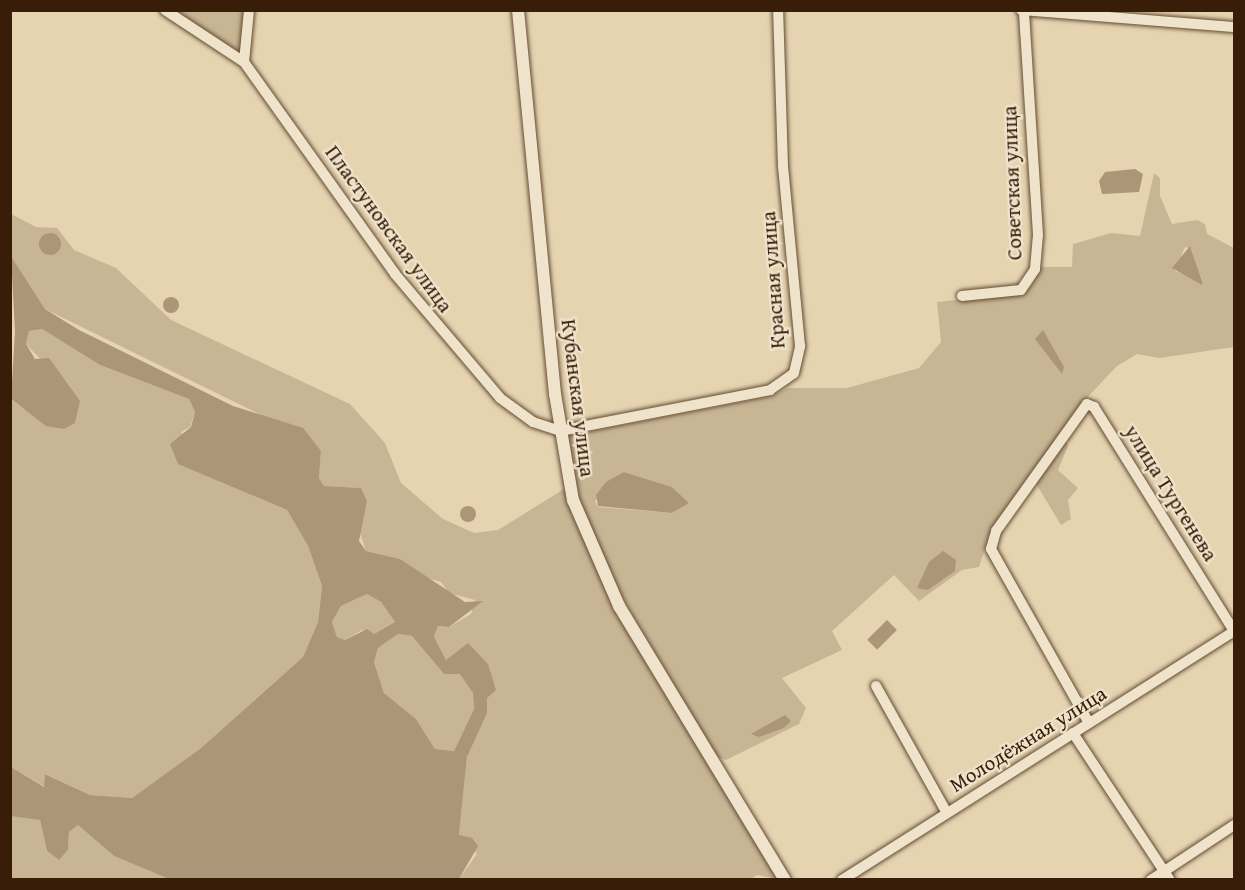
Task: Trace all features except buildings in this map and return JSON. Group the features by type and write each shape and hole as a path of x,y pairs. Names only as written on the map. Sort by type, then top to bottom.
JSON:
{"street":[{"path":"165,10 244,62 249,10"},
{"name":"Кубанская улица","path":"518,10 560,431 573,500 606,581 785,879"},
{"name":"Красная улица","path":"560,431 770,390 794,373 800,346 783,166 778,10"},
{"path":"1023,11 1234,27"},
{"name":"Советская улица","path":"962,296 1021,290 1035,269 1038,235 1023,11"},
{"name":"Пластуновская улица","path":"244,62 395,274 477,375 521,415 560,431"},
{"name":"улица Тургенева","path":"1089,723 991,549 996,531 1082,408 1094,407 1234,631"},
{"name":"Молодёжная улица","path":"842,879 1234,631"},
{"path":"876,686 947,813"},
{"path":"1073,733 1167,875"},
{"path":"1151,879 1167,875 1234,825"}],"shaded area":[{"path":"172,11 245,11 242,48 237,52"},
{"path":"1135,169 1143,174 1139,192 1102,194 1099,181 1105,172"},
{"path":"1154,173 1160,178 1160,196 1172,224 1197,220 1205,224 1207,234 1234,248 1234,347 1159,358 1137,354 1117,366 1083,402 1025,483 989,536 979,567 962,570 919,601 894,575 832,631 842,650 782,678 806,708 799,724 726,760 716,756 608,573 581,505 567,436 772,396 788,388 847,388 919,368 941,342 937,302 1020,293 1033,284 1039,267 1072,267 1073,244 1111,233 1140,236","holes":["1185,247 1191,249 1202,281 1175,271","624,472 672,487 689,503 672,513 598,507 595,501"]},
{"path":"11,214 36,227 57,228 74,250 116,268 171,320 350,404 385,443 401,483 443,519 474,533 498,530 564,489 612,606 778,879 757,875 749,880 459,879 477,854 459,835 467,757 486,713 488,664 468,644 453,660 446,660 434,638 438,626 449,627 471,614 475,600 449,593 441,582 420,576 400,559 366,551 359,530 367,501 361,488 324,486 319,478 321,451 267,418 45,309 11,256"},
{"path":"50,233 58,236 61,244 58,252 50,255 42,252 39,244 42,236"},
{"path":"1190,246 1202,281 1202,285 1172,268"},
{"path":"11,256 45,309 79,330 233,406 303,428 321,451 319,478 324,486 361,488 367,501 359,541 366,551 400,559 465,602 483,601 449,627 438,626 434,637 446,660 468,643 488,664 496,690 487,698 487,713 467,757 459,835 472,838 478,846 459,879 169,879 114,856 78,825 69,832 68,850 59,860 47,851 40,820 11,816 11,767 44,787 45,774 90,795 132,798 201,748 303,657 318,622 322,586 308,546 287,510 178,464 170,444 191,427 195,412 189,399 100,365 42,329 29,331 26,344 35,359 49,358 80,401 75,423 64,429 46,426 11,399 15,331","holes":["367,594 381,602 395,622 374,634 367,629 345,640 337,637 332,622 341,606","398,634 412,636 444,674 460,674 473,693 474,709 454,751 435,749 416,719 384,693 374,662 378,648"]},
{"path":"171,297 177,299 179,305 177,311 171,313 165,311 163,305 165,299"},
{"path":"42,329 100,365 189,399 195,412 190,427 181,432 218,481 287,510 308,546 322,586 318,622 303,657 201,748 132,798 90,795 46,774 45,787 11,767 10,399 25,410 80,401 26,344 29,331"},
{"path":"1043,330 1064,367 1062,374 1035,339"},
{"path":"1065,440 1068,446 1058,470 1078,488 1068,500 1071,519 1061,525 1035,482"},
{"path":"624,472 672,487 689,503 672,513 598,506 596,495 606,482"},
{"path":"468,506 474,508 476,514 474,520 468,522 462,520 460,514 462,508"},
{"path":"943,551 956,560 955,571 928,590 917,588 929,562"},
{"path":"367,594 381,602 395,622 374,634 362,630 345,640 337,637 332,622 341,606"},
{"path":"887,620 897,630 877,650 867,640"},
{"path":"398,634 412,636 444,674 460,673 473,693 474,709 454,751 435,749 416,719 384,693 374,662 378,648"},
{"path":"785,715 791,721 784,728 759,737 751,734"},
{"path":"27,815 40,820 47,851 59,860 68,850 69,832 78,825 114,856 169,879 11,879 10,816"}]}
